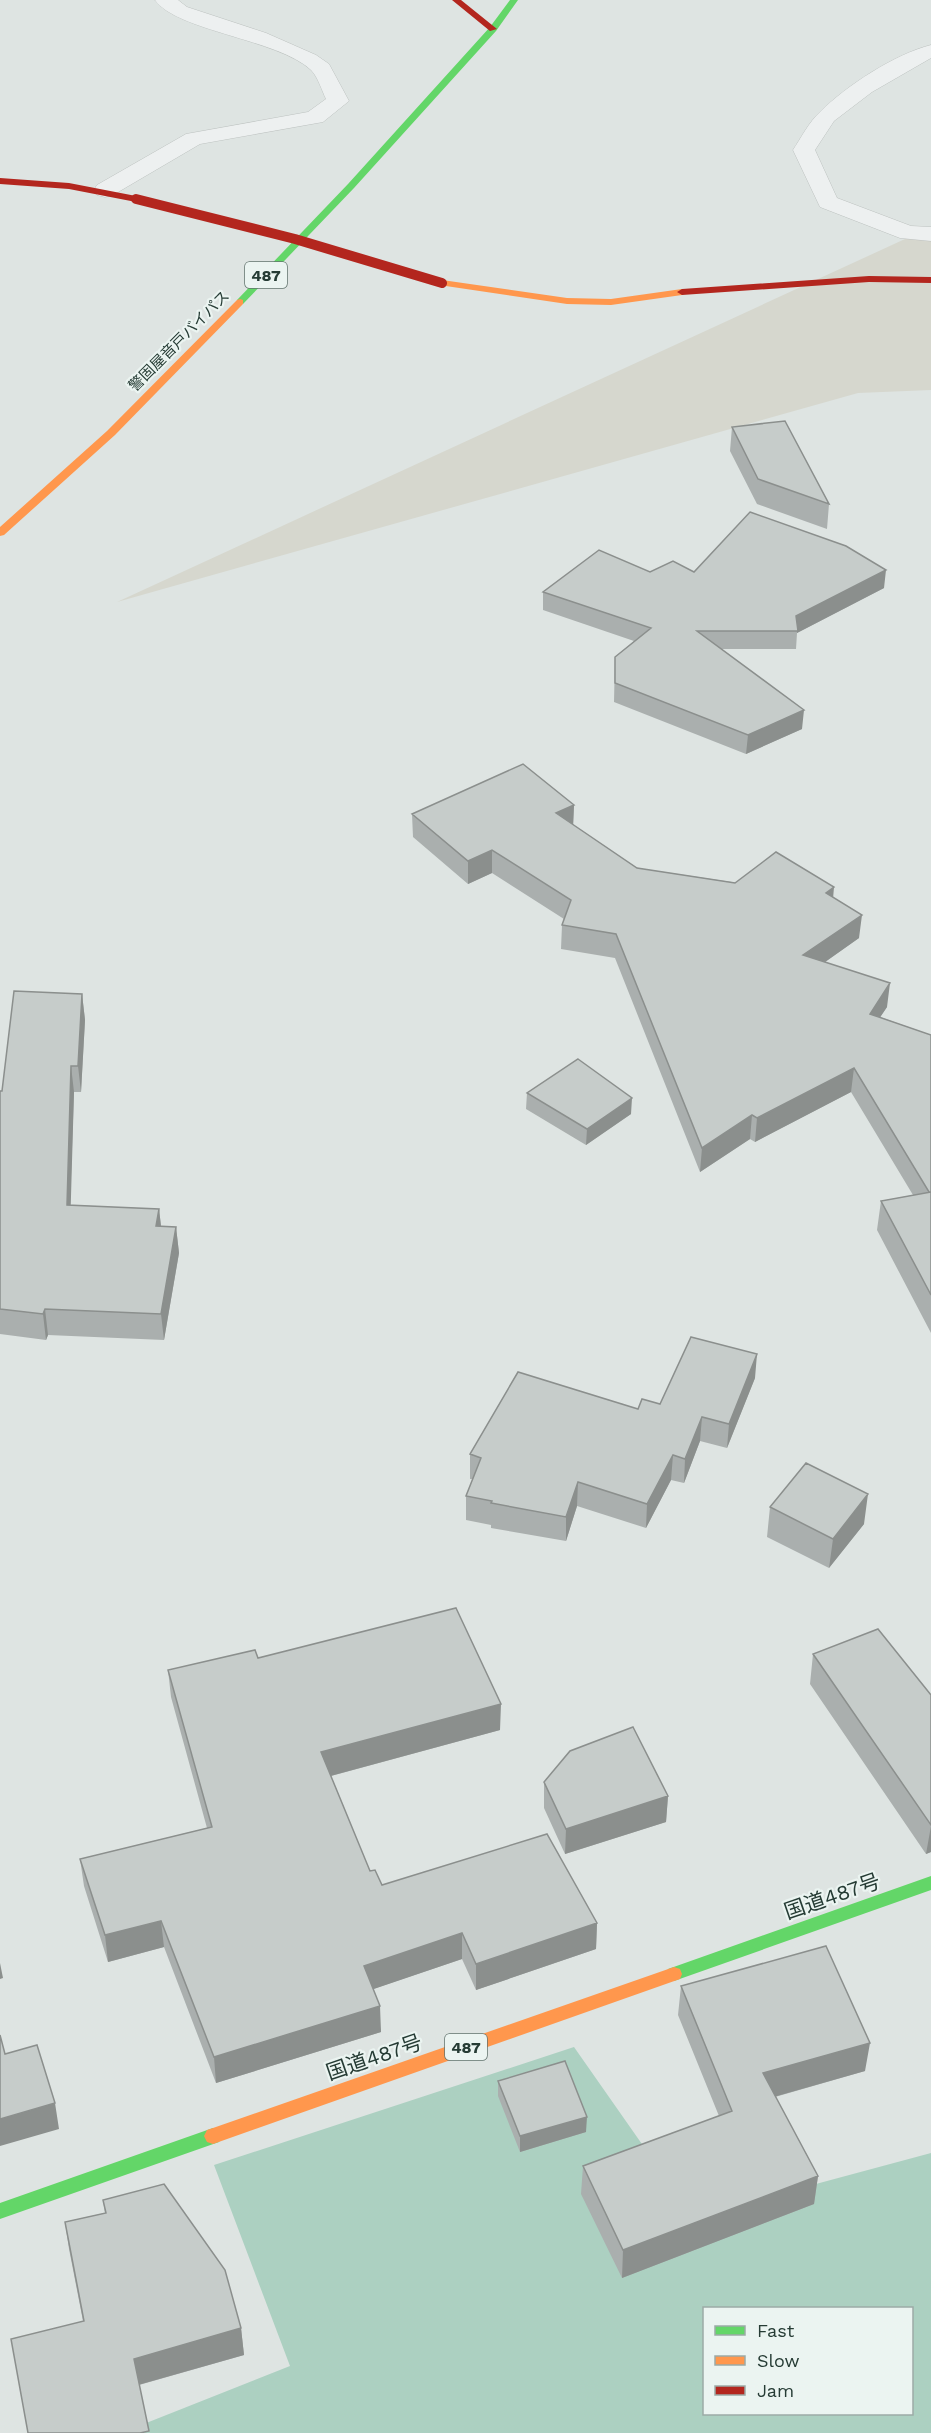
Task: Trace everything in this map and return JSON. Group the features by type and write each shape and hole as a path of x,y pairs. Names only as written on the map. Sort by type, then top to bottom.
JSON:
{"main road":[{"path":"456,0 492,29"},
{"name":"警固屋音戸バイパス","path":"0,533 111,433 224,319 351,186 492,29 514,0"},
{"path":"0,181 28,181 105,190 136,200 295,239 442,283 567,301 611,302 657,294 869,279 931,280"},
{"name":"国道487号","path":"0,2211 931,1883"}],"street":[{"path":"105,190 194,139 315,117 338,101 322,68 309,59 259,37 180,11 165,0"},
{"path":"931,51 921,54 864,87 826,117 804,150 828,202 908,233 931,234"}],"shaded area":[{"path":"931,227 931,390 858,393 117,602"},
{"path":"574,2047 693,2217 931,2153 931,2433 121,2433 290,2366 214,2165"}],"building":[{"path":"785,421 829,504 758,479 732,427"},
{"path":"750,512 846,546 886,570 796,616 798,631 697,631 804,710 748,735 615,683 615,657 651,628 543,592 599,550 650,572 673,561 694,572"},
{"path":"523,764 574,805 556,813 637,868 735,883 776,852 834,887 826,893 862,915 803,955 890,983 870,1014 931,1035 931,1192 854,1068 757,1118 752,1115 702,1148 616,934 562,925 571,900 492,850 468,861 412,814"},
{"path":"14,991 82,994 78,1066 71,1066 67,1205 159,1209 156,1226 176,1227 161,1314 45,1309 43,1314 0,1309 0,1091 2,1091"},
{"path":"578,1059 632,1098 587,1129 527,1093"},
{"path":"931,1192 931,1295 881,1201"},
{"path":"691,1337 757,1354 729,1424 702,1417 685,1459 673,1455 647,1504 578,1482 566,1517 466,1496 481,1458 470,1454 518,1372 638,1409 642,1399 660,1404"},
{"path":"806,1463 868,1494 833,1539 770,1507"},
{"path":"456,1608 501,1704 321,1752 370,1871 375,1870 382,1885 547,1834 597,1923 476,1964 462,1933 364,1966 380,2006 214,2057 161,1921 105,1935 80,1859 212,1827 168,1670 255,1650 258,1658"},
{"path":"878,1629 931,1695 931,1825 813,1654"},
{"path":"633,1727 668,1796 566,1829 544,1782 570,1751"},
{"path":"826,1946 870,2043 763,2073 818,2176 623,2250 583,2166 732,2111 681,1986"},
{"path":"0,2035 5,2054 37,2045 55,2103 0,2119"},
{"path":"565,2061 587,2117 520,2136 498,2081"},
{"path":"164,2184 225,2270 241,2328 134,2359 149,2431 140,2433 28,2433 11,2339 84,2321 65,2222 106,2213 103,2200"}],"traffic: fast":[{"path":"240,302 351,186 493,29 514,0"},
{"path":"674,1974 931,1883"},
{"path":"0,2211 213,2136"}],"traffic: slow":[{"path":"442,283 567,301 611,302 682,292"},
{"path":"0,533 111,433 240,302"},
{"path":"213,2136 674,1974"}],"traffic: jam":[{"path":"456,0 493,29"},
{"path":"0,181 69,186 136,199"},
{"path":"136,199 295,239 442,283"},
{"path":"682,292 869,279 931,280"}]}
